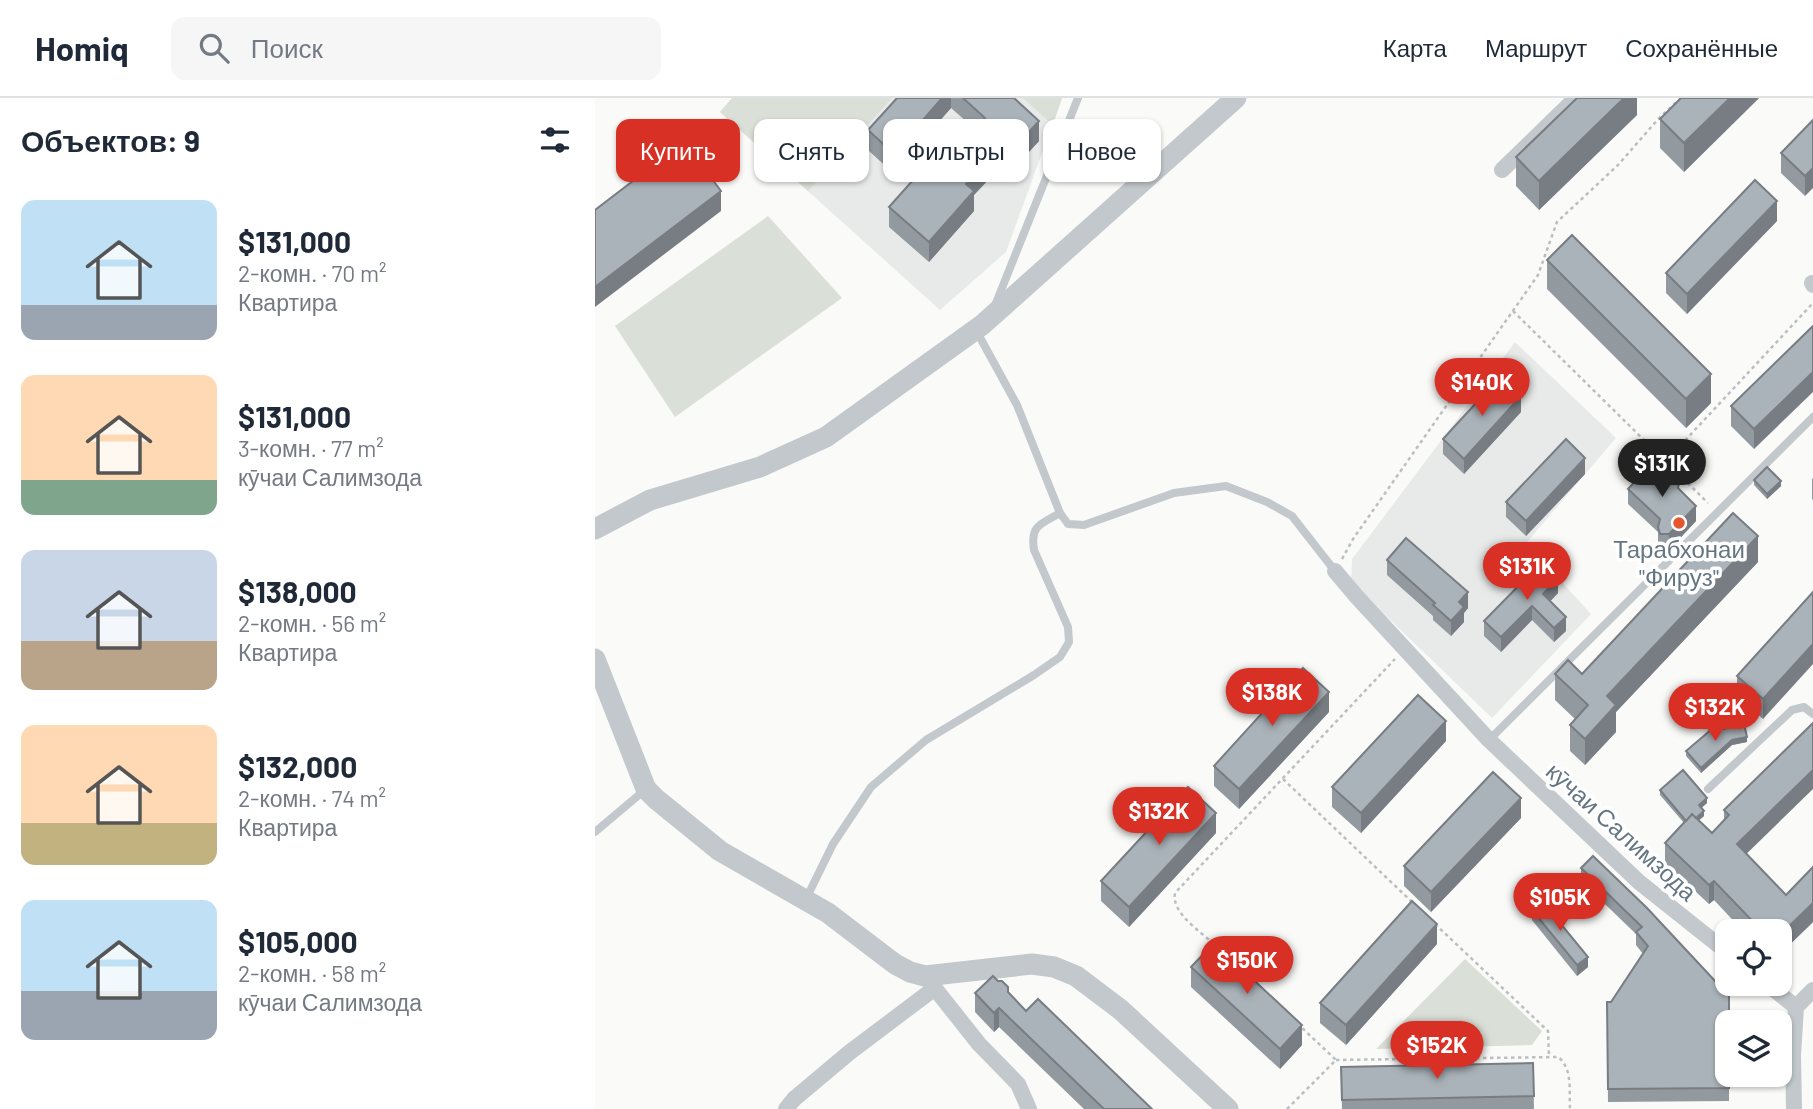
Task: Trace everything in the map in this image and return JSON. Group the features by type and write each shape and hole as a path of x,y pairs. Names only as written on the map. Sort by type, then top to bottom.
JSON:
{"street":[{"path":"595,529 650,500 760,467 826,438 983,323 1236,98"},
{"path":"1502,170 1576,98"},
{"name":"кӯчаи Салимзода","path":"1335,571 1489,740 1639,882 1715,943"},
{"path":"595,659 646,789 720,851 806,899 895,964 930,982 979,1044 1018,1084 1029,1109"},
{"path":"786,1109 794,1099 930,982 1032,964 1054,967 1076,976 1121,1010 1229,1109"},
{"path":"1794,1109 1793,1055 1797,1007 1813,990"},
{"path":"1783,996 1797,1007"}],"lane":[{"path":"1078,98 983,323 1060,513 1068,524 1076,526 1174,493 1226,486 1267,502 1292,516 1335,571"},
{"path":"1489,740 1813,417"},
{"path":"806,899 833,844 871,787 926,740 1034,675 1060,656 1069,642 1068,627 1034,550 1033,537 1034,530 1060,513"},
{"path":"1708,789 1792,710 1804,707 1813,714"},
{"path":"595,832 646,789"}],"path":[{"path":"1335,571 1353,540 1538,275 1557,222 1618,165 1660,117 1681,98"},
{"path":"1665,461 1813,303"},
{"path":"1512,310 1718,512"},
{"path":"1217,948 1178,910 1174,897 1404,649"},
{"path":"1283,779 1420,910"},
{"path":"1430,919 1548,1031 1549,1056"},
{"path":"1297,1023 1336,1060"},
{"path":"1287,1109 1336,1060 1549,1056 1558,1057 1569,1073 1570,1109"}],"shaded area":[{"path":"732,98 892,98 869,123 869,119 754,119 754,143 740,130 740,119 728,119 720,112"},
{"path":"733,98 1062,98 1054,119 1043,119 1043,150 1006,252 940,310 798,182 869,182 869,119 754,119 754,143 740,130 740,119 728,119 720,112"},
{"path":"1023,98 1062,98 1055,119 1046,119"},
{"path":"798,182 816,182 808,191"},
{"path":"768,216 842,298 675,417 615,326"},
{"path":"1515,342 1616,438 1526,543 1591,614 1492,718 1351,582 1352,559"},
{"path":"1465,959 1542,1031 1532,1045 1376,1049"}],"building":[{"path":"897,98 942,98 924,119 883,119 883,144 869,129"},
{"path":"963,98 1014,98 1039,121 1029,132 1029,119 984,119"},
{"path":"1577,98 1624,98 1539,181 1516,157"},
{"path":"1681,98 1730,98 1684,143 1660,119"},
{"path":"1813,120 1813,168 1805,176 1781,153"},
{"path":"1755,180 1777,201 1687,294 1666,273"},
{"path":"632,182 714,182 721,191 595,287 595,210"},
{"path":"911,182 968,182 966,184 974,191 929,242 889,207"},
{"path":"1572,235 1711,374 1686,399 1547,260"},
{"path":"1813,326 1813,372 1754,429 1731,406"},
{"path":"1500,377 1521,396 1464,459 1443,439"},
{"path":"1566,439 1585,458 1526,521 1506,502"},
{"path":"1651,464 1668,479 1676,480 1679,483 1678,488 1696,506 1669,534 1660,534 1660,519 1628,489"},
{"path":"1767,467 1781,481 1767,494 1754,480"},
{"path":"1733,513 1758,536 1607,696 1616,705 1585,739 1570,725 1588,705 1555,674 1568,660 1582,674"},
{"path":"1406,538 1468,592 1459,602 1464,607 1451,621 1387,560"},
{"path":"1542,562 1558,578 1543,594 1566,617 1554,628 1532,606 1501,637 1484,621"},
{"path":"1813,592 1813,644 1763,699 1737,676"},
{"path":"1303,668 1329,692 1239,789 1214,766"},
{"path":"1418,695 1446,721 1361,813 1332,787"},
{"path":"1719,723 1724,729 1744,724 1747,737 1732,740 1701,768 1686,751"},
{"path":"1813,723 1813,770 1737,844 1786,895 1813,867 1813,903 1792,923 1792,919 1750,919 1714,881 1709,885 1665,843 1692,814 1712,833 1729,815 1724,810"},
{"path":"1683,770 1707,798 1699,805 1704,811 1696,818 1692,814 1686,821 1660,790"},
{"path":"1493,772 1521,798 1431,892 1404,866"},
{"path":"1188,787 1216,813 1129,907 1101,881"},
{"path":"1593,856 1647,908 1715,981 1715,996 1729,996 1729,1010 1715,1010 1715,1087 1729,1088 1608,1089 1607,1002 1611,1002 1648,946 1636,932 1642,927 1581,868"},
{"path":"1412,901 1437,924 1346,1025 1320,1003"},
{"path":"1542,901 1588,957 1577,965 1532,910"},
{"path":"1214,943 1302,1025 1280,1049 1191,967"},
{"path":"993,976 1008,987 1008,992 1026,1011 1038,999 1152,1109 1104,1109 999,1008 994,1013 975,993"},
{"path":"1533,1063 1534,1096 1342,1100 1341,1067"}],"place":[{"name":"Тарабхонаи \"Фируз\"","path":"1679,523"}]}
